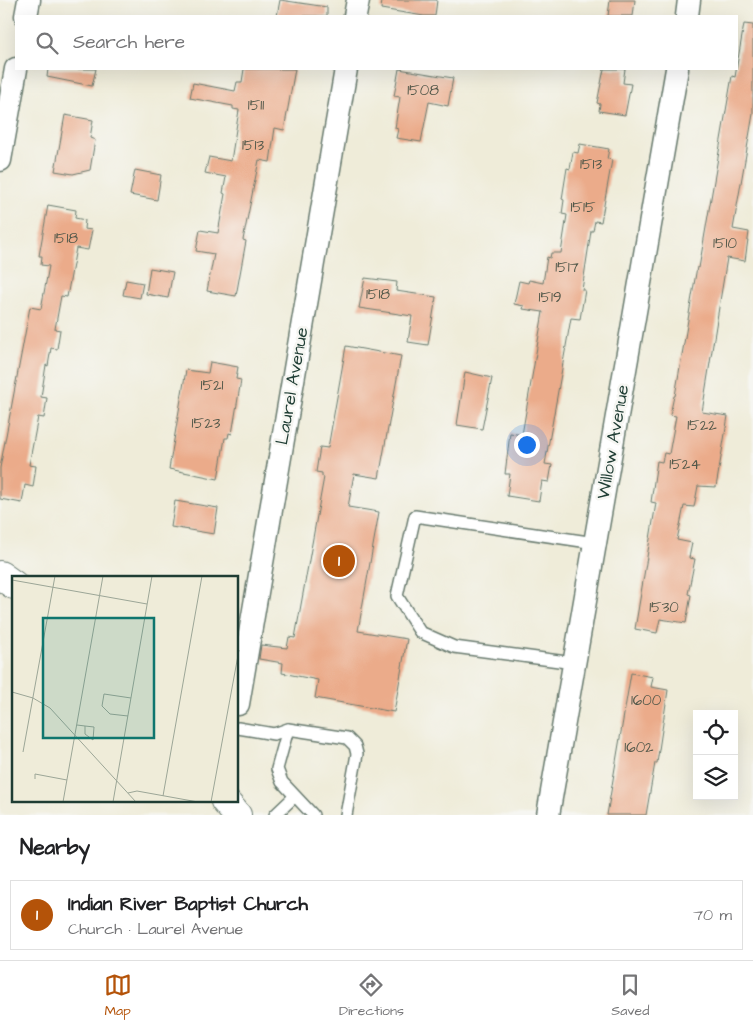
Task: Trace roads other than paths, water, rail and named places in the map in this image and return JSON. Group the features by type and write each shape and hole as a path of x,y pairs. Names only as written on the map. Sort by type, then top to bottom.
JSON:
{"street":[{"path":"26,15 29,0"},
{"path":"355,15 358,0"},
{"path":"687,15 689,0"},
{"path":"0,160 16,70"},
{"name":"Laurel Avenue","path":"239,698 346,70"},
{"name":"Willow Avenue","path":"548,815 678,70"},
{"path":"0,575 12,584"},
{"path":"218,815 221,802"},
{"path":"226,802 237,815"}],"lane":[{"path":"574,663 454,647 420,632 397,596 415,516 595,543"},
{"path":"239,728 274,734 288,729 347,738 355,746 357,754 346,815"},
{"path":"288,729 278,769 282,782 313,815"},
{"path":"274,815 295,796"}],"place":[{"name":"Indian River Baptist Church","path":"339,561"}]}
